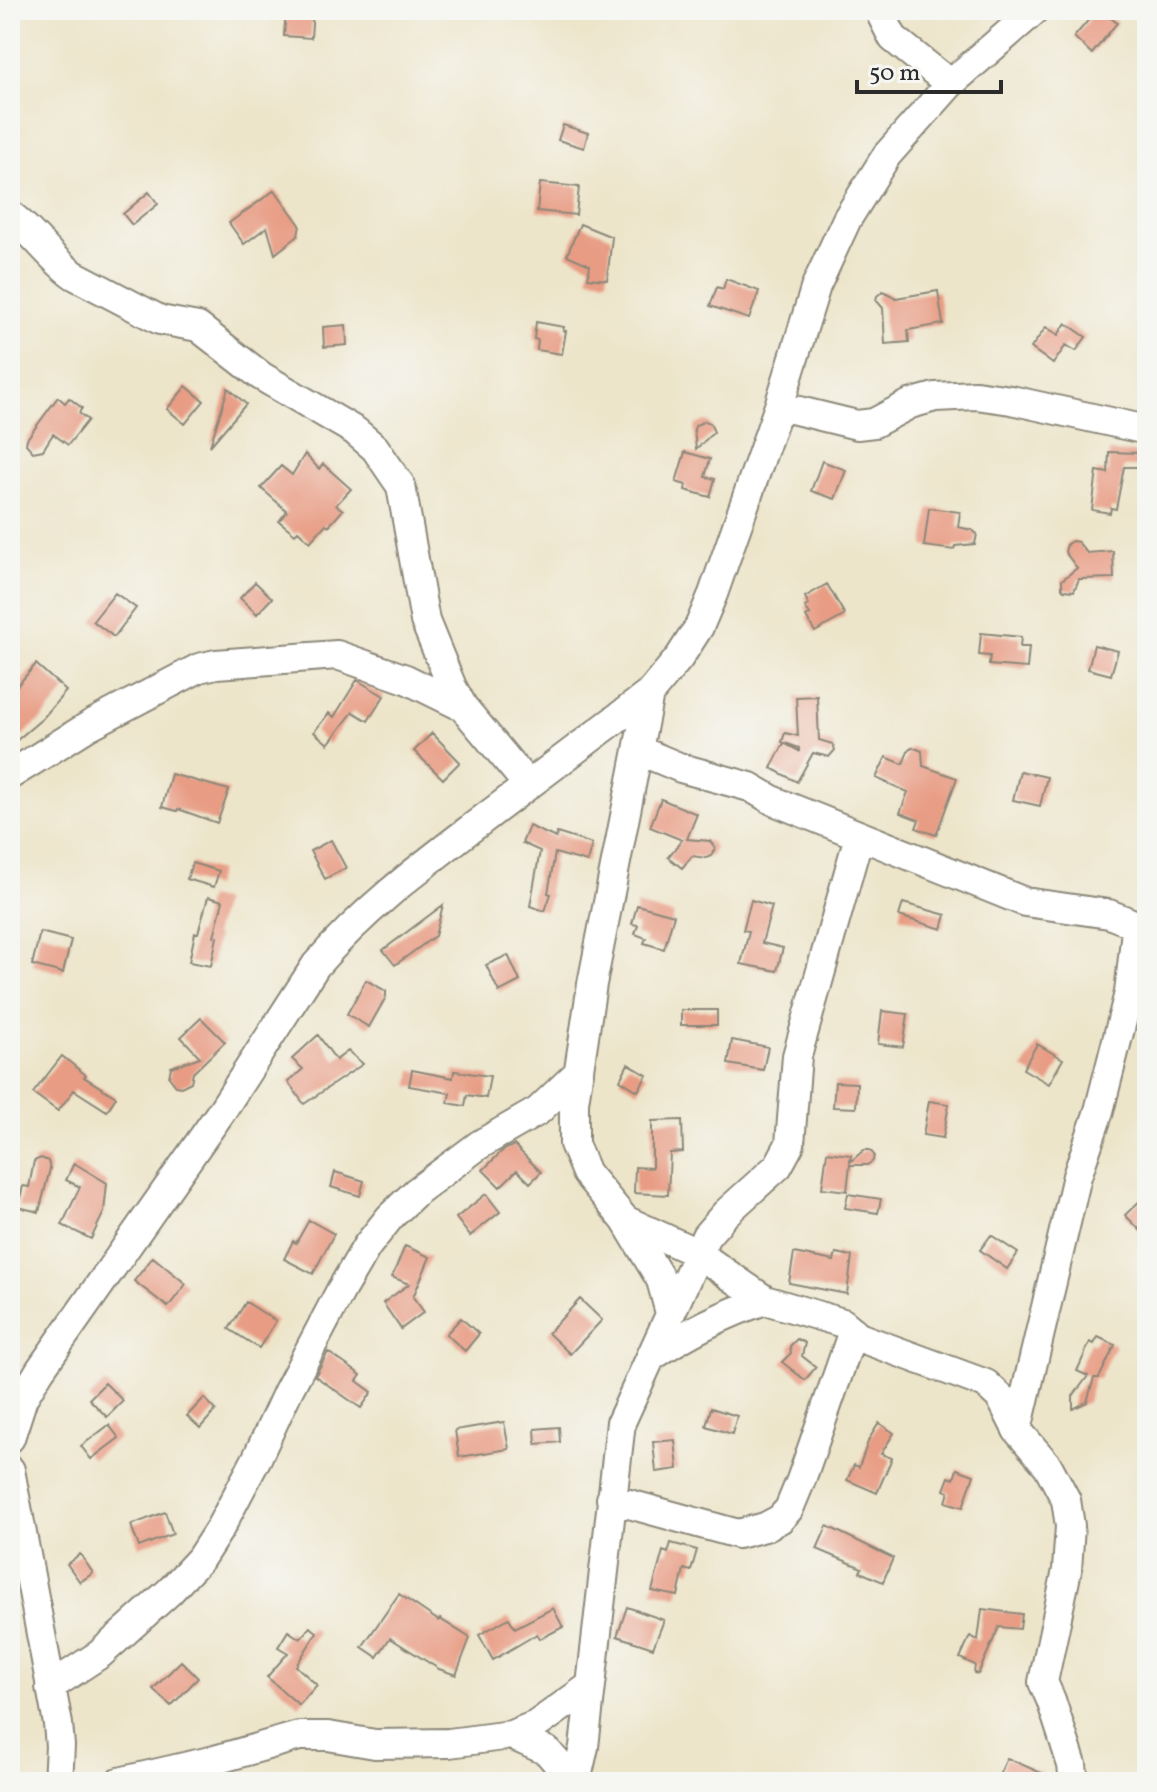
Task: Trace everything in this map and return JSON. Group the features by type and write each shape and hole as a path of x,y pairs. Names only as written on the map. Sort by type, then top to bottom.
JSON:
{"street":[{"path":"879,10 893,38 950,84"},
{"path":"10,1438 23,1398 40,1370 221,1112 316,965 379,900 649,694 679,658 699,627 713,594 779,406 816,286 847,219 887,155 950,84 1035,10"},
{"path":"10,215 74,275 160,320 198,327 261,376 355,431 375,448 401,486 425,621 438,656 463,707 528,785"},
{"path":"779,406 857,425 874,423 910,404 935,397 976,395 1147,430"},
{"path":"10,775 90,725 199,668 216,664 337,655 406,679 463,707"},
{"path":"649,694 595,969 574,1102 574,1144 586,1173 625,1220 661,1280 670,1313"},
{"path":"638,750 681,768 750,787 774,801 1025,902 1109,914 1129,922 1136,930 1129,993 1099,1111 1077,1176 1017,1430"},
{"path":"575,1782 584,1747 621,1422 706,1236 726,1213 778,1166 790,1144 797,1056 859,836"},
{"path":"50,1687 100,1654 170,1591 200,1559 257,1458 341,1290 367,1246 390,1217 416,1192 479,1145 538,1111 579,1072"},
{"path":"625,1220 697,1253 765,1300 843,1323 861,1338 986,1384 1001,1398 1017,1430 1048,1466 1066,1500 1070,1526 1067,1570 1043,1682 1072,1765 1074,1782"},
{"path":"650,1357 736,1310 765,1300"},
{"path":"611,1499 738,1534 765,1527 780,1519 789,1509 801,1480 853,1331"},
{"path":"10,1470 60,1746 58,1782"},
{"path":"119,1782 215,1760 299,1736 328,1736 375,1744 449,1743 511,1735 536,1725 589,1687"},
{"path":"511,1735 547,1751 575,1782"}],"building":[{"path":"286,10 313,10 311,38 284,36"},
{"path":"1097,10 1117,23 1092,54 1074,37"},
{"path":"563,125 588,133 584,148 558,140"},
{"path":"540,183 579,187 576,215 537,211"},
{"path":"275,190 300,225 298,236 275,254 267,227 244,244 229,223"},
{"path":"149,192 158,204 132,225 123,214"},
{"path":"580,224 612,237 607,280 588,278 590,265 567,255"},
{"path":"726,279 759,291 749,319 710,306 717,287 723,289"},
{"path":"883,291 896,298 938,291 943,324 908,330 909,342 885,344 883,308 876,300"},
{"path":"536,322 564,327 562,354 537,350 538,340 534,339"},
{"path":"1066,323 1086,337 1076,351 1066,345 1053,364 1031,348 1046,327 1058,335"},
{"path":"346,325 347,345 324,347 323,327"},
{"path":"186,386 204,401 185,424 167,409"},
{"path":"228,388 246,404 210,446"},
{"path":"58,397 65,403 69,398 82,408 79,413 88,420 68,445 53,434 43,450 33,452 26,444 27,439"},
{"path":"705,421 710,423 714,432 696,449 694,429"},
{"path":"685,452 710,459 705,477 715,479 710,497 685,490 686,485 676,482"},
{"path":"1109,452 1139,453 1139,467 1124,467 1116,509 1111,508 1110,513 1092,510 1097,471 1108,473"},
{"path":"305,454 319,469 323,464 351,489 336,505 343,510 310,542 279,521 287,511 261,488 281,466 292,475"},
{"path":"822,461 846,470 835,499 811,491"},
{"path":"929,508 960,512 958,527 977,534 975,544 955,546 954,550 924,546"},
{"path":"1078,542 1087,553 1113,551 1114,578 1079,579 1074,591 1064,590 1062,580 1077,568 1065,552 1067,544"},
{"path":"255,582 272,598 257,614 240,598"},
{"path":"827,584 845,615 815,632 806,617 810,614 805,607 809,605 805,597"},
{"path":"115,593 136,608 114,637 93,621"},
{"path":"981,633 1021,637 1020,647 1029,647 1027,668 989,665 990,656 979,655"},
{"path":"1094,645 1118,651 1111,675 1088,669"},
{"path":"36,664 66,691 43,718 10,746 10,694"},
{"path":"357,680 384,696 368,721 353,712 328,744 314,732 329,713 334,717"},
{"path":"817,696 819,740 833,744 835,750 829,757 813,753 797,782 771,768 784,743 799,751 799,748 782,742 785,733 798,736 796,697"},
{"path":"432,733 460,762 443,779 414,751"},
{"path":"912,747 922,751 923,766 957,778 936,835 916,828 919,820 900,813 908,792 876,778 886,757 903,764"},
{"path":"1020,771 1047,777 1040,806 1013,800"},
{"path":"171,774 229,790 217,823 178,809 162,807"},
{"path":"661,799 697,814 687,839 710,841 715,848 711,856 692,856 682,868 668,857 682,840 650,827"},
{"path":"529,826 556,838 557,833 592,844 587,862 555,853 548,893 551,894 545,911 530,906 540,851 522,843"},
{"path":"331,840 346,868 325,879 310,851"},
{"path":"192,863 219,871 214,887 187,879"},
{"path":"208,897 223,901 214,936 217,937 211,966 189,962"},
{"path":"751,900 772,906 762,943 783,948 777,971 741,964 749,931 743,930"},
{"path":"903,903 946,915 942,929 899,916"},
{"path":"443,905 435,936 395,965 383,950"},
{"path":"637,905 674,915 664,949 644,943 646,938 635,934 638,925 632,924"},
{"path":"40,932 71,940 63,973 32,965"},
{"path":"508,955 520,981 499,992 486,965"},
{"path":"366,980 386,991 386,997 369,1027 347,1014"},
{"path":"681,1010 717,1010 717,1025 681,1025"},
{"path":"882,1011 908,1014 903,1047 878,1044"},
{"path":"201,1018 225,1042 193,1073 191,1082 176,1086 169,1077 171,1067 200,1057 181,1037"},
{"path":"318,1035 336,1060 348,1051 363,1064 304,1104 288,1082 303,1069 292,1059"},
{"path":"732,1040 768,1047 763,1070 728,1064"},
{"path":"1037,1044 1063,1059 1049,1084 1023,1069"},
{"path":"62,1056 86,1075 84,1077 116,1097 107,1111 74,1090 58,1111 33,1093"},
{"path":"628,1064 647,1075 638,1091 620,1080"},
{"path":"412,1070 453,1078 454,1071 490,1076 486,1098 467,1095 465,1106 448,1103 450,1093 409,1086"},
{"path":"835,1082 857,1083 856,1108 833,1107"},
{"path":"929,1101 949,1104 943,1138 923,1135"},
{"path":"682,1120 683,1152 670,1153 668,1195 634,1193 635,1167 652,1168 652,1121"},
{"path":"514,1145 541,1172 530,1183 517,1170 500,1187 483,1170 502,1151"},
{"path":"864,1150 870,1150 874,1155 873,1161 867,1165 850,1165 847,1191 822,1188 827,1152 851,1155 850,1162"},
{"path":"41,1158 48,1161 50,1169 39,1212 18,1207 23,1186 29,1187 34,1161"},
{"path":"74,1163 107,1183 104,1212 91,1239 62,1225 80,1187 66,1180"},
{"path":"335,1172 364,1181 360,1196 331,1187"},
{"path":"486,1194 500,1212 470,1236 456,1218"},
{"path":"848,1194 881,1199 878,1213 845,1208"},
{"path":"1147,1194 1147,1237 1125,1215"},
{"path":"309,1220 334,1234 313,1274 284,1259"},
{"path":"991,1235 1018,1253 1007,1269 980,1250"},
{"path":"405,1246 430,1257 413,1297 424,1312 401,1329 383,1303 409,1284 392,1277"},
{"path":"794,1253 834,1261 836,1253 852,1256 847,1294 789,1283"},
{"path":"153,1257 186,1284 168,1307 134,1281"},
{"path":"580,1299 602,1320 570,1354 548,1333"},
{"path":"246,1302 276,1321 259,1348 229,1329"},
{"path":"461,1318 479,1334 465,1351 446,1334"},
{"path":"1098,1337 1115,1345 1099,1378 1094,1378 1087,1402 1073,1409 1073,1396 1088,1376 1077,1371 1090,1342 1094,1344"},
{"path":"797,1339 805,1343 802,1356 816,1367 805,1380 782,1362 791,1353 790,1346"},
{"path":"328,1352 361,1375 357,1381 372,1392 361,1408 315,1376"},
{"path":"105,1383 123,1401 107,1417 89,1399"},
{"path":"204,1398 216,1410 200,1428 187,1416"},
{"path":"711,1408 737,1416 732,1434 706,1426"},
{"path":"504,1422 509,1449 459,1457 455,1430"},
{"path":"879,1423 894,1433 881,1454 892,1458 877,1493 847,1480 854,1465 859,1467 869,1439"},
{"path":"109,1425 119,1438 91,1459 81,1446"},
{"path":"559,1427 560,1442 536,1444 535,1429"},
{"path":"675,1440 678,1469 656,1472 653,1442"},
{"path":"957,1469 974,1475 963,1507 946,1502 949,1492 944,1490 949,1477 954,1479"},
{"path":"165,1512 173,1534 139,1547 131,1525"},
{"path":"827,1526 893,1558 883,1582 860,1572 862,1568 817,1549"},
{"path":"671,1543 697,1550 691,1571 684,1569 678,1596 652,1591 663,1551 668,1553"},
{"path":"80,1554 93,1573 80,1582 67,1564"},
{"path":"399,1594 470,1638 456,1675 439,1669 390,1638 377,1657 362,1647"},
{"path":"627,1607 664,1620 653,1648 617,1636"},
{"path":"553,1608 563,1627 540,1639 537,1634 493,1660 479,1635 509,1618 515,1628"},
{"path":"982,1609 1022,1614 1020,1629 999,1627 978,1674 974,1673 975,1665 960,1658 970,1636 978,1640"},
{"path":"310,1627 317,1632 296,1666 317,1685 299,1705 267,1677 288,1653 278,1647 288,1631 300,1639"},
{"path":"181,1661 198,1678 171,1706 153,1689"},
{"path":"1007,1758 1057,1780 1057,1782 996,1782"}]}
